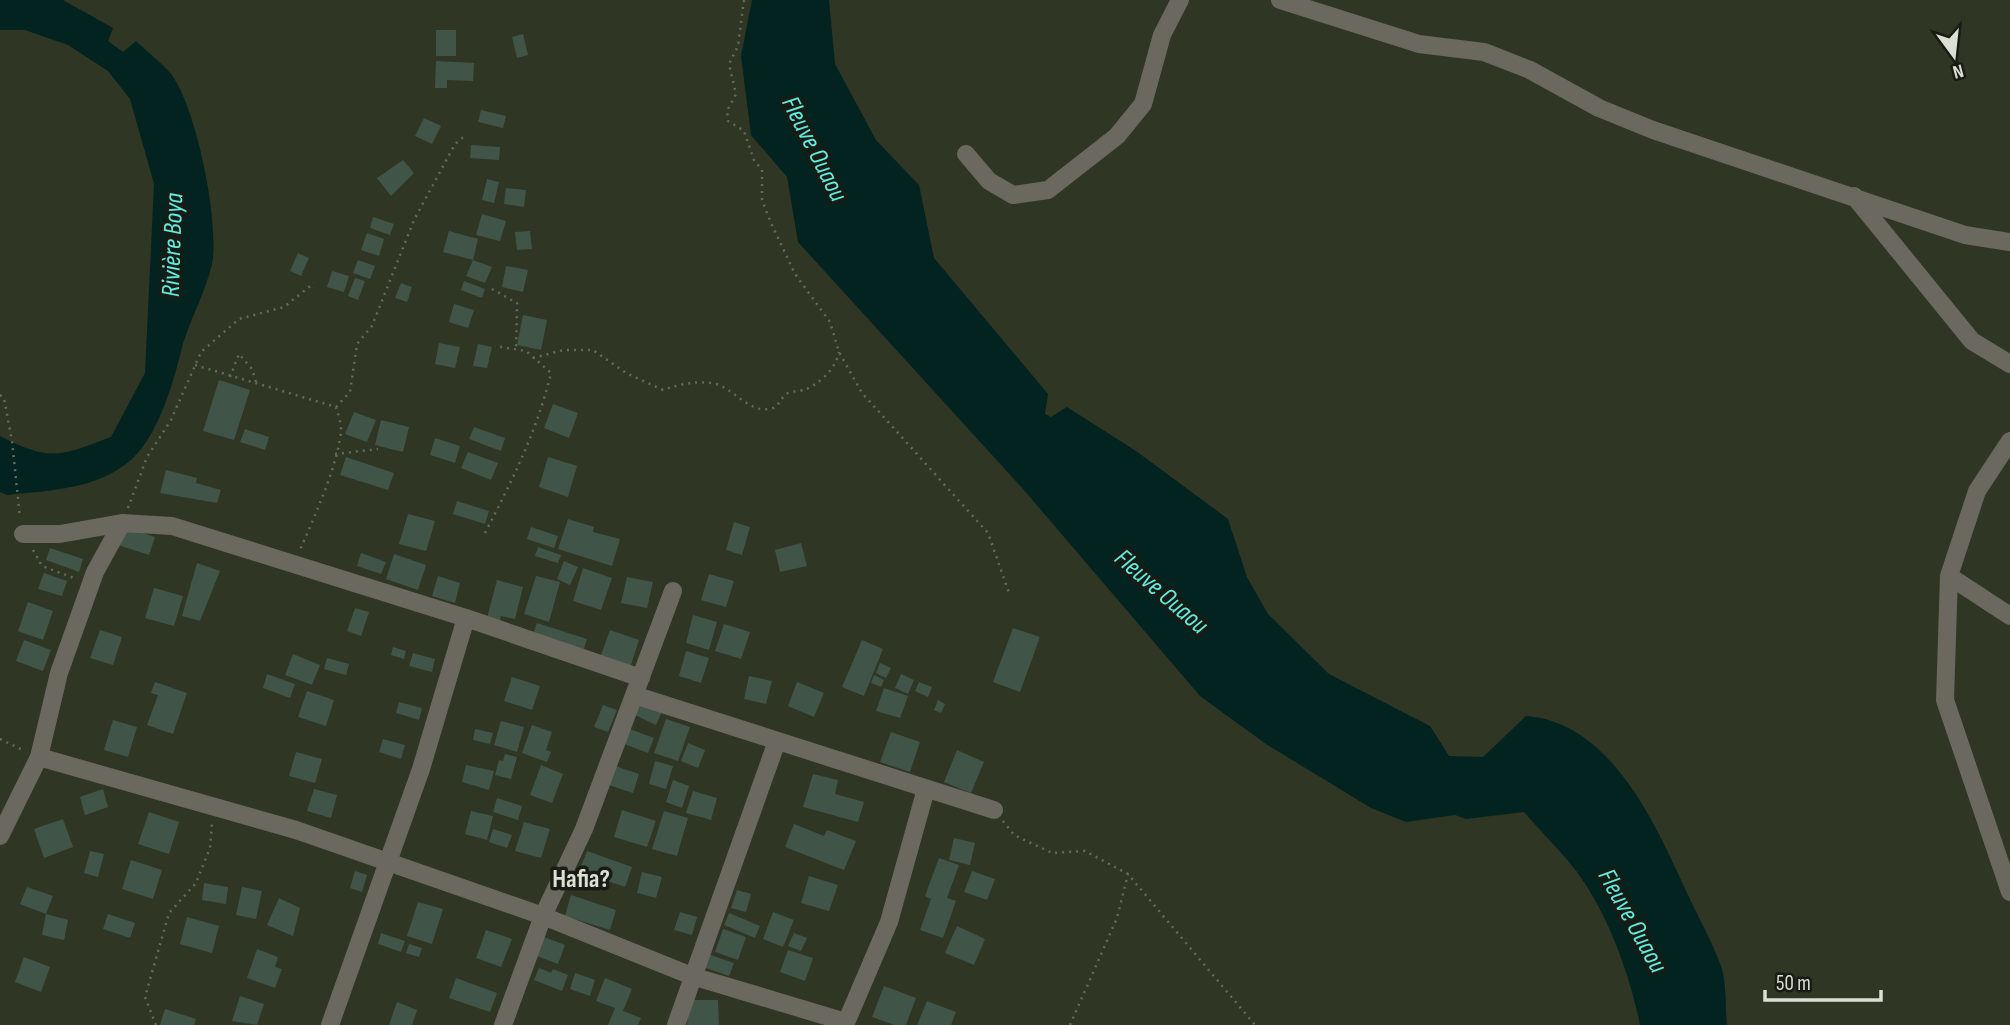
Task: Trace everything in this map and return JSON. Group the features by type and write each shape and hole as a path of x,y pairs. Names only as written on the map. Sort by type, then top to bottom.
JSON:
{"street":[{"path":"966,154 989,181 1013,195 1048,190 1116,136 1143,104 1162,35 1180,0"},
{"path":"1280,0 1419,44 1484,52 1530,70 1599,107 1653,130 1965,235 2010,242"},
{"path":"1854,196 1972,341 2010,364"},
{"path":"2010,441 1978,491 1949,576 1945,700 2010,892"},
{"path":"23,534 60,534 122,523 172,526 466,618 777,741 994,810"},
{"path":"0,836 39,757 59,673 95,572 122,523"},
{"path":"1949,576 2010,616"},
{"path":"503,1025 542,916 584,829 673,591"},
{"path":"330,1025 421,769 466,618"},
{"path":"676,1025 777,741"},
{"path":"39,757 212,805 386,862 542,916 692,976 846,1023 888,922 926,789"}],"path":[{"path":"744,0 738,46 729,64 736,94 727,111 728,121 744,131 754,160 762,170 762,200 771,223 795,274 830,322 839,352 862,393 988,533 1009,593"},
{"path":"336,407 350,393 357,344 372,326 388,292 414,220 455,144 466,135"},
{"path":"122,523 147,457 171,420 201,352 239,319 284,307 314,283"},
{"path":"492,289 517,303 516,351"},
{"path":"485,533 524,456 551,373 526,351 495,346"},
{"path":"533,358 564,350 593,350 626,373 663,390 685,382 718,384 757,408 768,410 778,406 788,393 811,387 827,374 838,360 839,352"},
{"path":"230,377 239,354 252,369 257,385"},
{"path":"195,365 336,407"},
{"path":"0,395 4,398 12,440 16,502"},
{"path":"293,566 316,515 335,454 341,429 336,407"},
{"path":"335,454 379,449"},
{"path":"0,739 39,757"},
{"path":"156,1025 145,997 169,913 196,883 210,848 212,805"},
{"path":"994,810 1014,835 1043,849 1052,853 1085,851 1128,874 1255,1025"},
{"path":"1070,1025 1117,918 1128,874"}],"water":[{"name":"Rivière Boya","path":"0,0 63,0 113,28 108,41 123,52 136,41 171,74 189,111 197,137 209,194 214,245 209,274 186,334 170,389 151,435 142,448 118,469 89,483 57,490 7,495 0,492 0,436 44,453 80,449 111,437 145,373 154,184 130,99 108,71 68,45 25,30 0,30"},
{"name":"Fleuve Ouaou","path":"752,0 829,0 835,64 876,140 919,185 934,258 1048,394 1045,414 1051,417 1067,407 1136,451 1228,519 1247,577 1268,614 1329,674 1430,726 1449,756 1483,757 1526,716 1556,723 1583,737 1606,757 1627,781 1645,809 1713,947 1724,980 1727,1025 1640,1025 1624,966 1599,907 1577,872 1524,812 1466,819 1455,815 1406,822 1371,808 1266,744 1200,696 1023,489 798,242 787,177 751,135 741,56"}],"building":[{"path":"436,30 456,30 456,56 436,56"},
{"path":"523,34 528,55 517,58 512,37"},
{"path":"436,61 474,63 473,81 447,80 447,88 435,88"},
{"path":"481,110 506,116 503,128 478,122"},
{"path":"424,118 441,126 432,144 415,136"},
{"path":"471,145 500,147 499,160 470,158"},
{"path":"403,160 414,173 391,196 377,178"},
{"path":"487,179 499,182 494,203 482,200"},
{"path":"506,188 526,190 524,207 504,204"},
{"path":"482,214 506,221 500,241 476,235"},
{"path":"373,217 394,224 390,235 370,228"},
{"path":"449,231 478,239 473,260 443,252"},
{"path":"530,231 532,249 517,250 515,232"},
{"path":"367,233 384,239 379,256 361,250"},
{"path":"298,253 309,258 301,276 290,271"},
{"path":"358,260 375,266 370,279 353,273"},
{"path":"473,260 492,267 485,283 466,276"},
{"path":"506,266 528,270 523,292 502,287"},
{"path":"332,271 349,276 344,292 327,287"},
{"path":"355,278 365,281 358,300 348,296"},
{"path":"464,281 485,289 482,298 461,290"},
{"path":"401,283 412,287 407,302 395,298"},
{"path":"454,304 474,310 468,328 449,322"},
{"path":"523,315 547,320 541,350 517,345"},
{"path":"439,343 460,347 455,368 435,364"},
{"path":"478,344 492,347 487,368 473,366"},
{"path":"219,380 250,390 234,440 203,431"},
{"path":"553,404 578,413 569,438 544,428"},
{"path":"354,412 376,420 367,442 345,434"},
{"path":"381,420 409,427 403,452 375,445"},
{"path":"474,427 505,438 501,451 469,439"},
{"path":"245,429 269,437 265,450 240,442"},
{"path":"435,438 460,446 455,463 430,455"},
{"path":"468,452 498,463 491,480 461,468"},
{"path":"346,457 394,473 388,490 340,475"},
{"path":"548,457 577,466 568,497 539,487"},
{"path":"166,470 197,478 196,483 221,490 217,503 160,493"},
{"path":"457,501 489,511 485,524 453,514"},
{"path":"408,514 435,521 426,551 399,544"},
{"path":"568,519 594,527 593,532 620,539 612,566 558,549"},
{"path":"734,522 750,527 742,555 726,550"},
{"path":"124,527 155,537 149,555 118,545"},
{"path":"531,527 558,536 554,548 527,539"},
{"path":"801,543 807,566 780,572 775,550"},
{"path":"538,547 561,555 558,563 535,556"},
{"path":"50,548 83,559 79,572 46,560"},
{"path":"361,553 386,562 381,574 357,566"},
{"path":"394,554 426,565 418,590 386,579"},
{"path":"564,561 578,567 570,585 557,579"},
{"path":"197,563 220,571 200,621 182,616"},
{"path":"583,568 612,578 601,610 573,601"},
{"path":"44,573 67,581 62,596 38,589"},
{"path":"709,574 734,581 726,607 701,600"},
{"path":"438,576 460,583 455,603 432,596"},
{"path":"536,576 560,582 549,622 524,614"},
{"path":"627,577 653,582 647,608 621,603"},
{"path":"497,580 523,587 515,619 501,616 499,625 486,622"},
{"path":"154,588 183,596 174,626 145,618"},
{"path":"28,602 53,611 43,640 18,631"},
{"path":"355,608 369,612 361,636 347,631"},
{"path":"693,615 717,622 709,650 686,643"},
{"path":"537,623 587,639 582,655 531,639"},
{"path":"724,624 750,632 741,659 715,651"},
{"path":"1013,628 1040,637 1020,692 993,682"},
{"path":"100,630 122,637 113,665 90,658"},
{"path":"610,630 639,640 630,668 600,658"},
{"path":"24,640 51,650 43,671 16,661"},
{"path":"862,640 883,649 864,696 842,687"},
{"path":"393,647 406,651 404,659 391,655"},
{"path":"686,651 709,658 701,683 679,676"},
{"path":"413,653 435,659 432,672 409,666"},
{"path":"293,654 320,665 312,685 285,675"},
{"path":"327,658 349,664 346,675 324,669"},
{"path":"880,663 891,668 886,678 876,673"},
{"path":"267,674 295,684 290,698 263,688"},
{"path":"901,674 914,680 908,694 895,688"},
{"path":"874,675 884,680 881,687 871,683"},
{"path":"749,676 772,681 766,704 744,699"},
{"path":"512,677 540,686 532,710 504,701"},
{"path":"155,682 187,693 173,734 147,725 158,695 151,693"},
{"path":"797,682 824,693 814,717 788,706"},
{"path":"919,682 932,687 928,697 915,691"},
{"path":"884,688 908,696 900,718 876,711"},
{"path":"307,691 334,700 326,726 298,717"},
{"path":"938,700 945,704 941,713 934,710"},
{"path":"639,701 662,711 656,725 633,714"},
{"path":"399,702 422,708 419,720 396,713"},
{"path":"603,705 617,710 608,732 594,727"},
{"path":"666,719 690,727 678,761 654,753"},
{"path":"113,720 137,727 128,757 104,750"},
{"path":"501,721 524,727 517,752 494,745"},
{"path":"532,725 552,732 546,750 551,752 547,762 522,753"},
{"path":"627,728 654,738 648,753 622,743"},
{"path":"475,729 493,733 490,744 473,740"},
{"path":"891,732 920,742 910,772 880,762"},
{"path":"383,739 405,745 401,759 379,752"},
{"path":"688,743 705,750 698,768 681,761"},
{"path":"957,750 984,762 971,793 944,782"},
{"path":"296,752 322,759 315,783 289,776"},
{"path":"505,754 517,757 511,779 495,775 499,760 503,761"},
{"path":"655,761 673,766 666,789 649,784"},
{"path":"466,765 494,771 489,790 462,782"},
{"path":"541,765 563,774 552,803 530,795"},
{"path":"615,766 639,774 633,793 609,785"},
{"path":"813,774 838,780 835,794 864,802 858,822 803,807"},
{"path":"673,780 689,786 682,808 666,802"},
{"path":"103,789 108,807 85,815 80,797"},
{"path":"314,789 337,795 331,818 307,811"},
{"path":"693,791 717,798 711,820 686,813"},
{"path":"497,798 522,806 518,820 493,812"},
{"path":"622,810 656,821 647,847 614,837"},
{"path":"471,811 493,816 487,840 465,834"},
{"path":"664,811 688,818 677,856 652,849"},
{"path":"149,812 179,822 169,854 138,844"},
{"path":"63,819 73,847 44,858 34,829"},
{"path":"524,822 550,829 541,858 515,851"},
{"path":"794,824 824,836 827,830 856,841 844,870 785,847"},
{"path":"493,829 512,835 507,848 489,842"},
{"path":"954,838 975,843 970,865 949,860"},
{"path":"90,851 104,854 98,877 84,873"},
{"path":"587,851 632,867 625,887 579,871"},
{"path":"939,858 959,865 947,898 956,901 943,938 920,930 931,899 925,896"},
{"path":"131,860 162,870 153,899 122,889"},
{"path":"355,871 367,875 362,892 350,888"},
{"path":"972,871 995,879 987,900 964,892"},
{"path":"642,872 662,877 656,898 637,893"},
{"path":"809,876 838,885 829,911 801,903"},
{"path":"204,883 228,887 226,904 202,900"},
{"path":"27,887 53,896 46,914 20,904"},
{"path":"242,887 262,891 256,919 236,915"},
{"path":"737,890 751,894 746,912 731,908"},
{"path":"571,895 616,910 610,930 565,916"},
{"path":"279,898 300,908 293,936 267,925"},
{"path":"418,902 443,909 432,944 407,936"},
{"path":"680,912 697,917 692,935 674,930"},
{"path":"773,912 794,920 783,947 763,939"},
{"path":"729,913 760,926 755,938 724,925"},
{"path":"46,914 68,920 64,940 42,935"},
{"path":"108,914 135,923 130,938 103,929"},
{"path":"187,917 219,926 212,953 180,944"},
{"path":"957,926 985,939 974,965 945,953"},
{"path":"723,929 746,937 738,960 715,952"},
{"path":"486,930 512,939 501,967 476,958"},
{"path":"381,933 405,941 401,952 378,944"},
{"path":"794,933 807,938 801,951 788,946"},
{"path":"544,937 565,945 558,964 537,956"},
{"path":"409,944 422,948 419,957 406,953"},
{"path":"257,949 278,957 275,967 282,969 275,988 247,978"},
{"path":"788,950 813,958 805,981 780,972"},
{"path":"708,954 734,963 729,976 703,967"},
{"path":"24,957 50,967 41,992 15,982"},
{"path":"539,968 551,973 553,969 568,975 562,991 534,980"},
{"path":"575,973 595,980 590,996 570,989"},
{"path":"456,978 497,993 490,1012 449,998"},
{"path":"605,978 632,989 623,1011 641,1018 638,1025 608,1025 615,1008 596,1001"},
{"path":"884,986 916,998 906,1025 894,1025 872,1017"},
{"path":"240,996 264,1004 257,1025 232,1021"},
{"path":"689,1000 718,1000 719,1025 687,1025"},
{"path":"927,1001 956,1012 951,1025 917,1025"},
{"path":"397,1002 417,1010 412,1025 389,1025"},
{"path":"165,1009 196,1019 194,1025 160,1025"}],"district":[{"name":"Hafia?","path":"581,879"}]}
